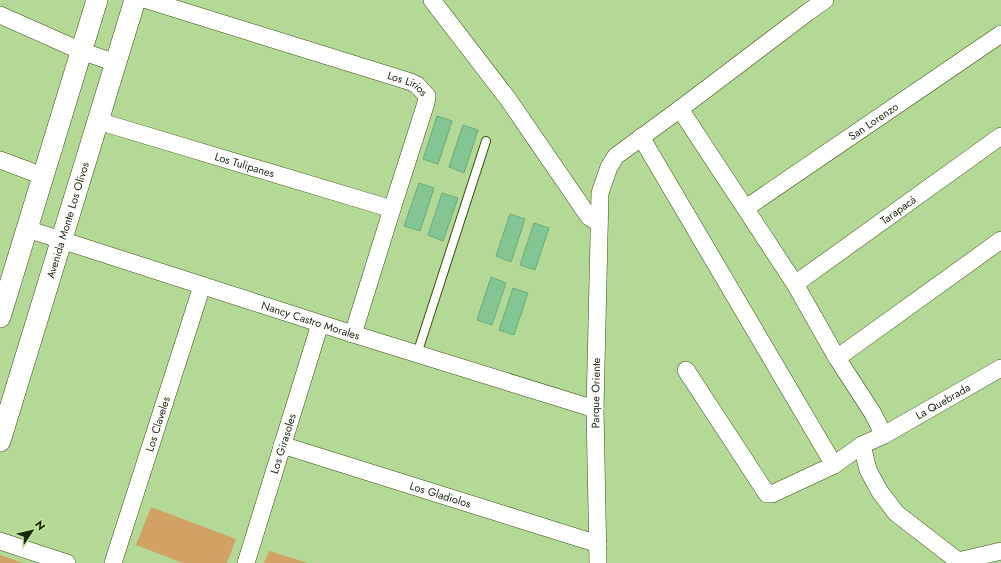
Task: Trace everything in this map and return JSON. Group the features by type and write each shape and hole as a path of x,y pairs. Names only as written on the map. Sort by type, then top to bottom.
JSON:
{"street":[{"path":"0,317 7,271 27,230 97,0"},
{"name":"Avenida Monte Los Olivos","path":"0,441 135,0"},
{"name":"Los Lirios","path":"147,0 417,85 427,96 353,334"},
{"path":"432,0 508,99 589,217 599,223"},
{"name":"Parque Oriente","path":"598,563 595,409 599,223 600,193 609,167 616,156 826,0"},
{"path":"0,15 82,51 116,63"},
{"name":"San Lorenzo","path":"746,208 1001,34"},
{"path":"680,109 746,208 794,284 837,358 876,418 884,435"},
{"name":"Los Tulipanes","path":"98,121 392,209"},
{"name":"Tarapacá","path":"794,284 1001,136"},
{"path":"641,137 834,465"},
{"path":"0,160 43,176"},
{"name":"Nancy Castro Morales","path":"27,230 320,324 595,409"},
{"path":"837,358 1001,240"},
{"name":"Los Claveles","path":"113,563 202,286"},
{"name":"Los Girasoles","path":"246,563 320,324"},
{"name":"La Quebrada","path":"686,370 767,494 772,494 834,465 862,445 884,435 1001,368"},
{"name":"Los Gladiolos","path":"282,445 598,544"},
{"path":"862,445 868,470 880,492 896,513 959,562 1000,552"},
{"path":"0,541 44,559 67,563"}],"lane":[{"path":"417,354 486,141"}],"shaded area":[{"path":"151,507 236,539 227,563 183,563 136,545"},
{"path":"269,551 308,563 264,563"},
{"path":"0,555 23,563 0,563"}],"building":[{"path":"437,116 452,121 438,164 423,159"},
{"path":"463,125 478,130 464,173 449,167"},
{"path":"419,183 434,188 420,231 404,226"},
{"path":"442,193 458,198 443,241 428,235"},
{"path":"510,214 525,219 511,262 496,256"},
{"path":"534,223 549,228 535,270 520,265"},
{"path":"491,277 506,283 492,325 477,320"},
{"path":"513,288 528,293 514,335 499,330"}]}
